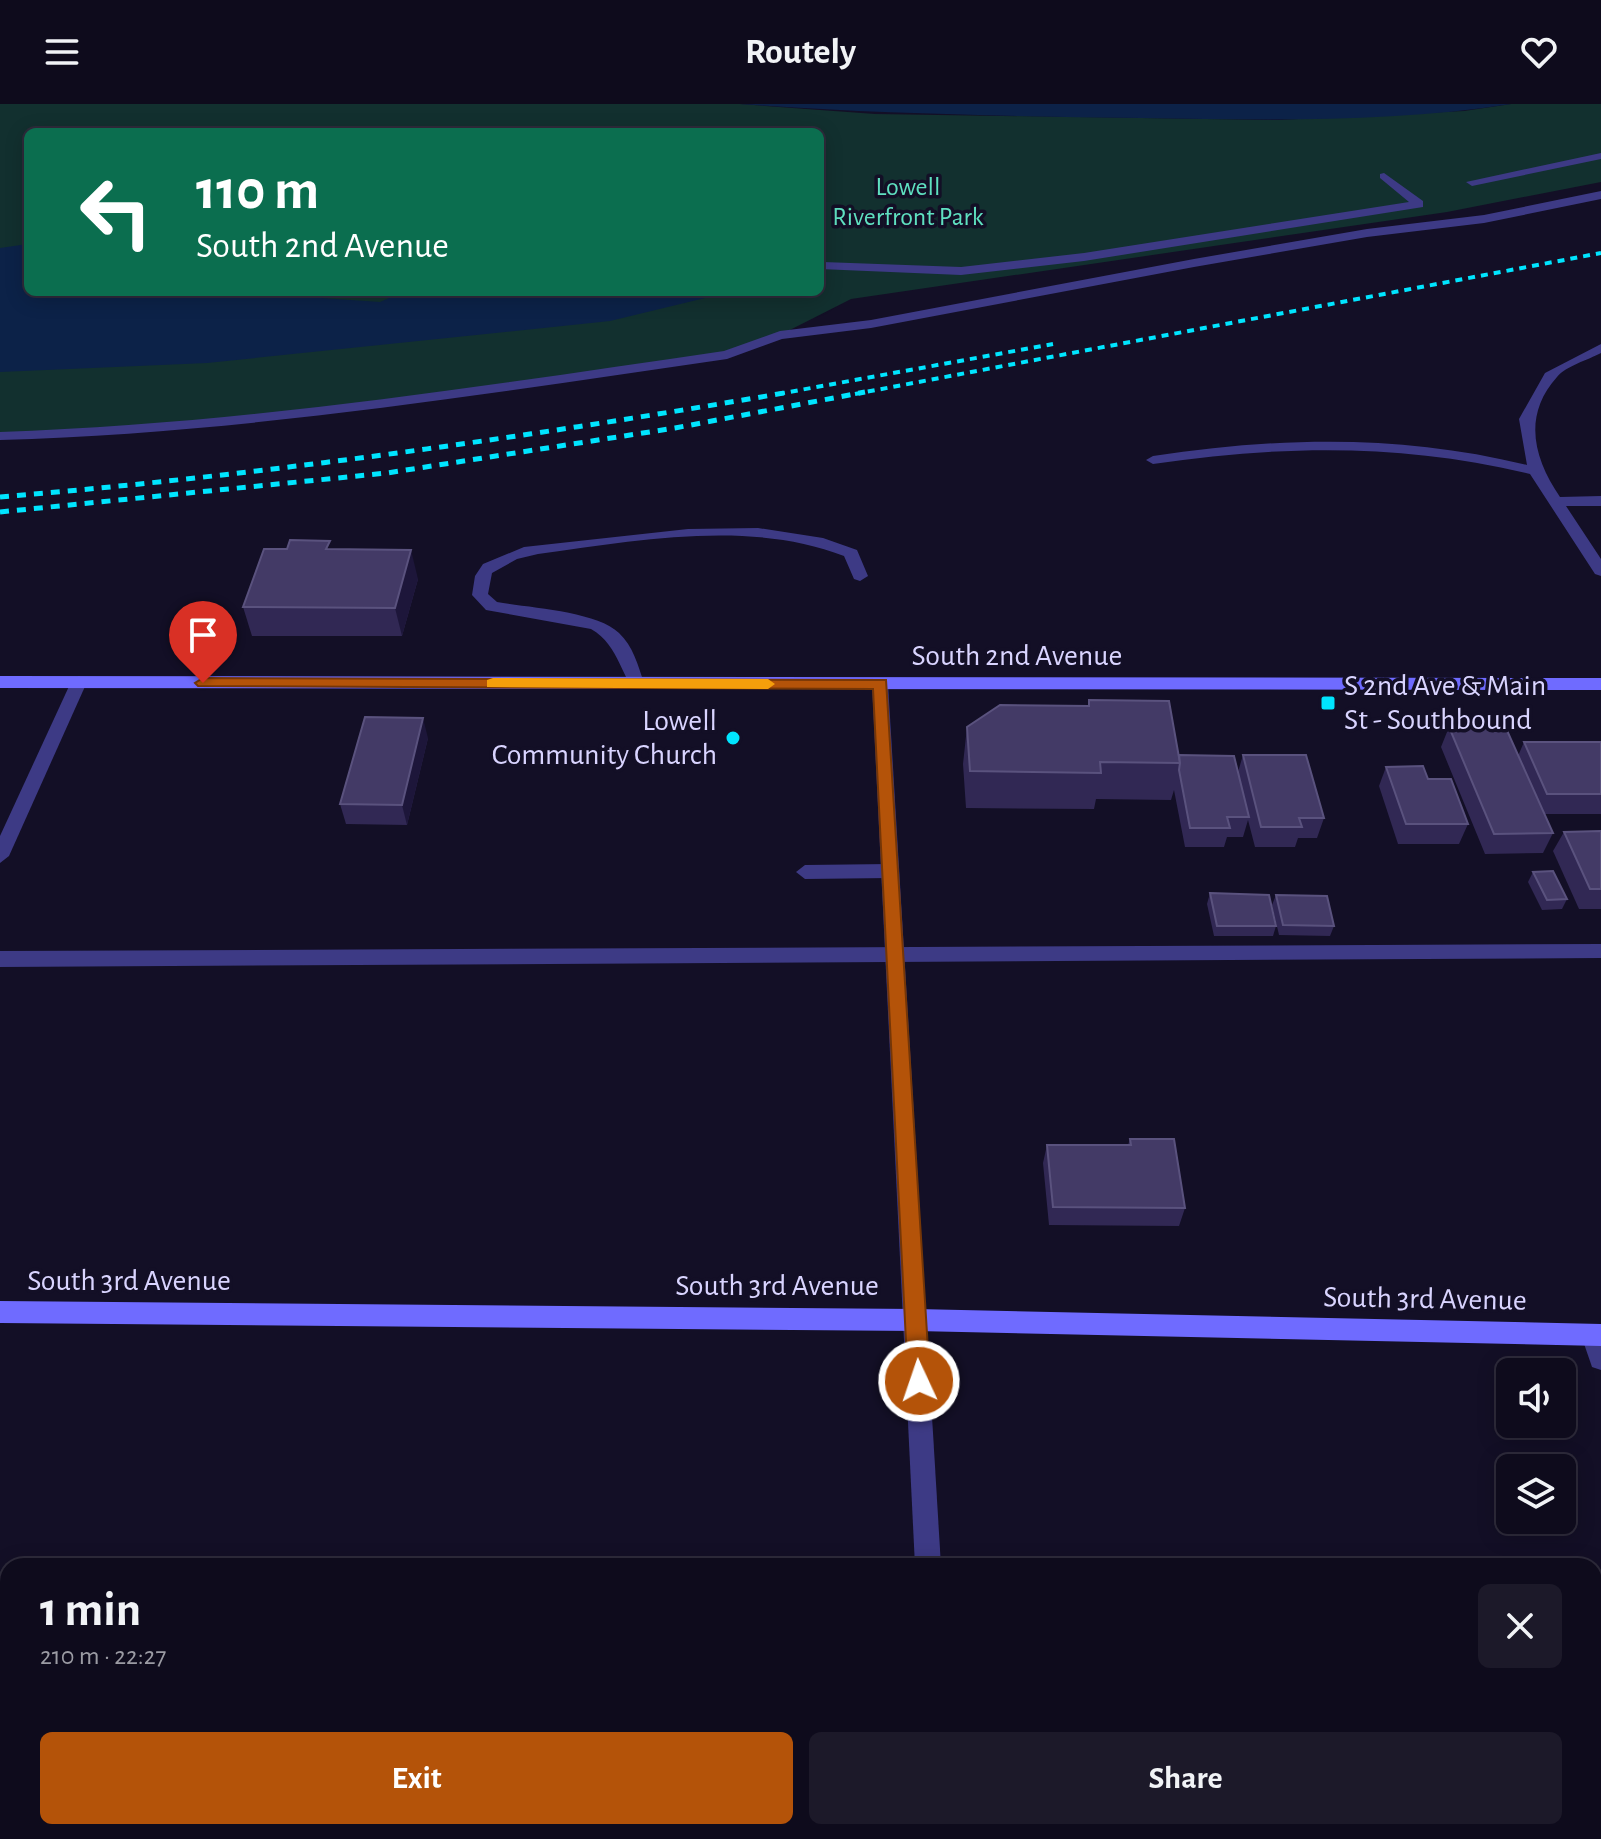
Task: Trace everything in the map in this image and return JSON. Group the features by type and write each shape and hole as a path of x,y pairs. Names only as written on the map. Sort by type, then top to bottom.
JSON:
{"street":[{"path":"1472,182 1601,156"},
{"path":"824,266 961,271 1084,257 1419,204 1384,176"},
{"path":"0,436 70,435 331,410 727,355 780,335 871,324 1194,263 1367,233 1484,219 1601,195"},
{"path":"1601,348 1552,373 1526,419 1535,471 1601,571"},
{"path":"1153,460 1237,446 1398,443 1473,453 1535,471"},
{"path":"1557,502 1601,501"},
{"path":"636,683 623,645 611,631 596,625 492,606 480,595 480,581 487,568 506,558 560,547 687,533 737,533 831,543 851,553 860,576"},
{"name":"South 2nd Avenue","path":"0,682 1601,684"},
{"path":"0,856 79,682"},
{"path":"880,684 928,1558"},
{"path":"805,872 890,871"},
{"path":"0,959 1601,951"},
{"name":"South 3rd Avenue","path":"0,1312 916,1320 1597,1335"},
{"path":"1597,1335 1601,1359"}],"green space":[{"name":"Lowell Riverfront Park","path":"0,104 740,104 875,114 1278,120 1464,111 1511,104 1601,104 1601,182 1447,212 851,299 780,335 727,355 331,410 0,436"}],"water":[{"path":"740,104 1511,104 1373,117 1280,119 940,114"},
{"path":"24,245 24,296 292,296 380,302 394,296 713,296 610,321 207,363 0,372 0,248"}],"building":[{"path":"290,540 330,541 326,549 411,550 395,608 243,607 264,549 287,549"},
{"path":"1089,700 1169,701 1180,763 1100,762 1101,773 970,771 967,727 1000,705 1089,706"},
{"path":"365,717 423,718 402,805 340,804"},
{"path":"1505,726 1553,833 1494,834 1449,727"},
{"path":"1524,742 1601,742 1601,794 1547,794"},
{"path":"1179,755 1234,756 1249,817 1227,817 1230,828 1190,828"},
{"path":"1243,755 1306,755 1324,818 1299,818 1302,827 1261,827"},
{"path":"1423,766 1428,779 1451,779 1468,824 1406,824 1386,767"},
{"path":"1601,831 1601,889 1590,889 1564,832"},
{"path":"1553,871 1567,899 1547,900 1533,872"},
{"path":"1210,893 1269,895 1276,926 1217,926"},
{"path":"1276,895 1327,896 1334,926 1283,925"},
{"path":"1130,1139 1174,1139 1185,1208 1053,1207 1047,1145 1131,1145"}],"railway":[{"path":"855,394 1601,253"},
{"path":"781,394 1053,344"},
{"path":"781,394 790,392"},
{"path":"0,512 387,473 675,428 865,392"},
{"path":"0,497 198,478 396,453 781,394"}],"slow traffic":[{"path":"493,683 768,684"}],"place":[{"name":"S 2nd Ave & Main St - Southbound","path":"1328,703"},
{"name":"Lowell Community Church","path":"733,738"}],"route":[{"path":"203,683 880,684 919,1381"}]}
